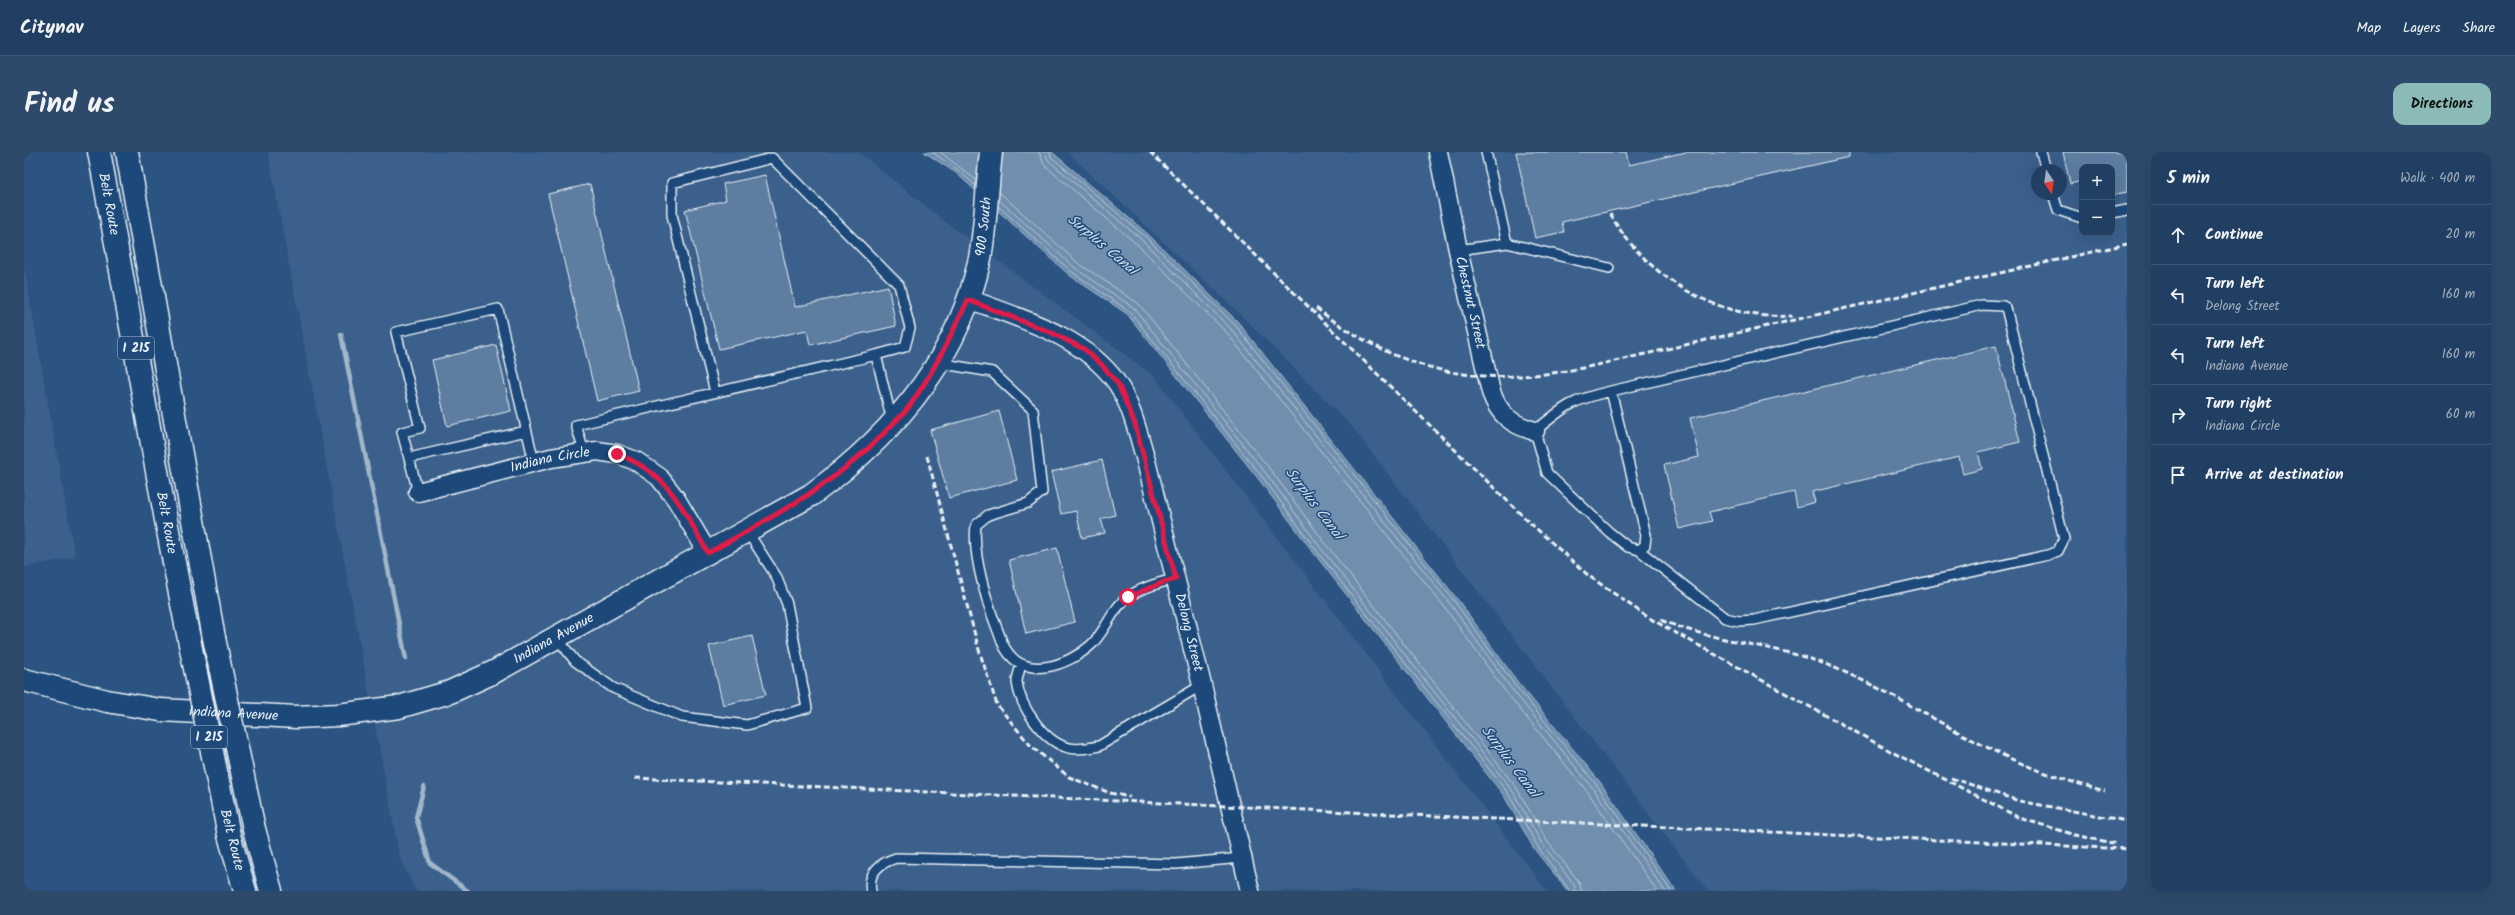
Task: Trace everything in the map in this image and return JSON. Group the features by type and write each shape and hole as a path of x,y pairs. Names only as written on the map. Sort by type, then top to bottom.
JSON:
{"main road":[{"name":"Belt Route","path":"99,152 145,393 170,544 229,835 244,891"},
{"name":"Belt Route","path":"127,152 214,638 254,829 271,891"},
{"name":"900 South","path":"968,300 980,257 991,152"},
{"name":"Indiana Avenue","path":"24,680 107,701 160,710 296,717 338,715 399,707 450,692 494,672 557,638 811,495 845,470 907,409 938,363 968,300"}],"street":[{"name":"Chestnut Street","path":"1438,152 1458,250 1494,402 1509,421 1518,427 1535,432"},
{"name":"Delong Street","path":"968,300 1050,332 1084,349 1102,365 1118,384 1139,437 1176,579 1250,891"},
{"name":"Indiana Circle","path":"418,492 534,462 584,452 598,451 617,454 636,461 659,477 676,499 708,553"}],"lane":[{"path":"1486,152 1507,243"},
{"path":"2041,152 2044,164"},
{"path":"584,452 576,425 905,347 910,328 899,285 772,158 672,183 672,215 715,392"},
{"path":"2055,200 2058,210 2079,217"},
{"path":"2115,212 2127,210"},
{"path":"1458,250 1507,243 1609,268"},
{"path":"1982,305 2003,306 2006,308 2064,539 2058,551 2048,555 1754,620 1739,621 1725,618 1639,550 1628,547 1609,532 1547,472 1535,432 1568,404 1583,398 1611,391 1982,305"},
{"path":"418,492 402,432 420,428 396,332 498,309 534,462"},
{"path":"876,355 893,424"},
{"path":"938,363 992,372 1033,410 1042,492 1028,503 988,515 976,525 974,541 992,615 1005,649 1021,664 1043,668 1068,661 1092,644 1128,597 1164,582 1176,579"},
{"path":"1611,391 1646,535 1645,545 1639,550"},
{"path":"408,458 526,431"},
{"path":"557,638 575,661 613,688 682,717 747,725 807,708 787,604 776,576 747,531"},
{"path":"1021,664 1017,681 1022,700 1035,722 1052,740 1068,748 1085,749 1099,746 1202,685"},
{"path":"870,891 869,884 874,871 884,862 896,858 1176,864 1242,858"}],"shaded area":[{"path":"268,152 858,152 942,219 1154,376 1547,891 416,891 400,859"},
{"path":"1067,152 2127,152 2127,891 1708,891 1352,427 1233,307"},
{"path":"24,266 75,557 24,567"}],"water":[{"name":"Surplus Canal","path":"924,152 1052,152 1149,235 1238,322 1458,600 1517,681 1600,782 1676,891 1568,891 1534,849 1504,796 1316,556 1260,481 1127,314 1069,275 956,173"}],"building":[{"path":"1516,152 1626,152 1629,165 1686,152 1849,152 1849,157 1562,222 1564,232 1535,238"},
{"path":"2063,152 2127,152 2127,192 2115,194 2115,164 2079,164 2079,182 2070,184 2067,164 2066,164"},
{"path":"765,175 795,307 888,286 896,326 810,345 807,330 719,349 685,210 726,200 723,184"},
{"path":"590,184 639,391 597,401 548,194"},
{"path":"496,345 511,411 447,426 432,360"},
{"path":"1996,346 2020,442 1978,452 1982,469 1963,474 1959,457 1812,492 1815,502 1797,507 1794,492 1709,512 1712,521 1679,529 1664,465 1699,457 1690,418"},
{"path":"999,411 1017,480 949,498 930,430"},
{"path":"1102,460 1115,515 1101,519 1105,533 1082,538 1076,511 1061,514 1051,472"},
{"path":"1057,548 1075,622 1026,634 1009,560"},
{"path":"752,636 766,695 723,705 709,646"}],"waterway":[{"path":"341,334 406,659"},
{"path":"424,787 416,817 430,863 468,891"}],"railway":[{"path":"1150,152 1530,523 1589,576 1649,618 1892,752 2020,818 2075,835 2117,844"},
{"path":"1610,214 1625,237 1644,258 1664,276 1687,291 1712,303 1738,311 1764,316 1792,316"},
{"path":"1316,308 1350,332 1383,350 1416,363 1450,372 1484,376 1520,376 1557,372 1597,365 2127,244"},
{"path":"927,456 979,650 997,705 1031,746 1069,777 1110,793 1130,797"},
{"path":"1661,620 1703,634 1788,653 1830,666 1854,676 1901,700 1969,738 2016,761 2060,778 2105,791"},
{"path":"635,778 2127,849"},
{"path":"1951,778 2019,801 2127,821"}],"route":[{"path":"617,454 636,461 659,477 676,499 708,553 811,495 845,470 876,441 907,409 938,363 968,300 1050,332 1084,349 1102,365 1118,384 1135,424 1145,457 1176,579 1164,582 1128,597"}]}
